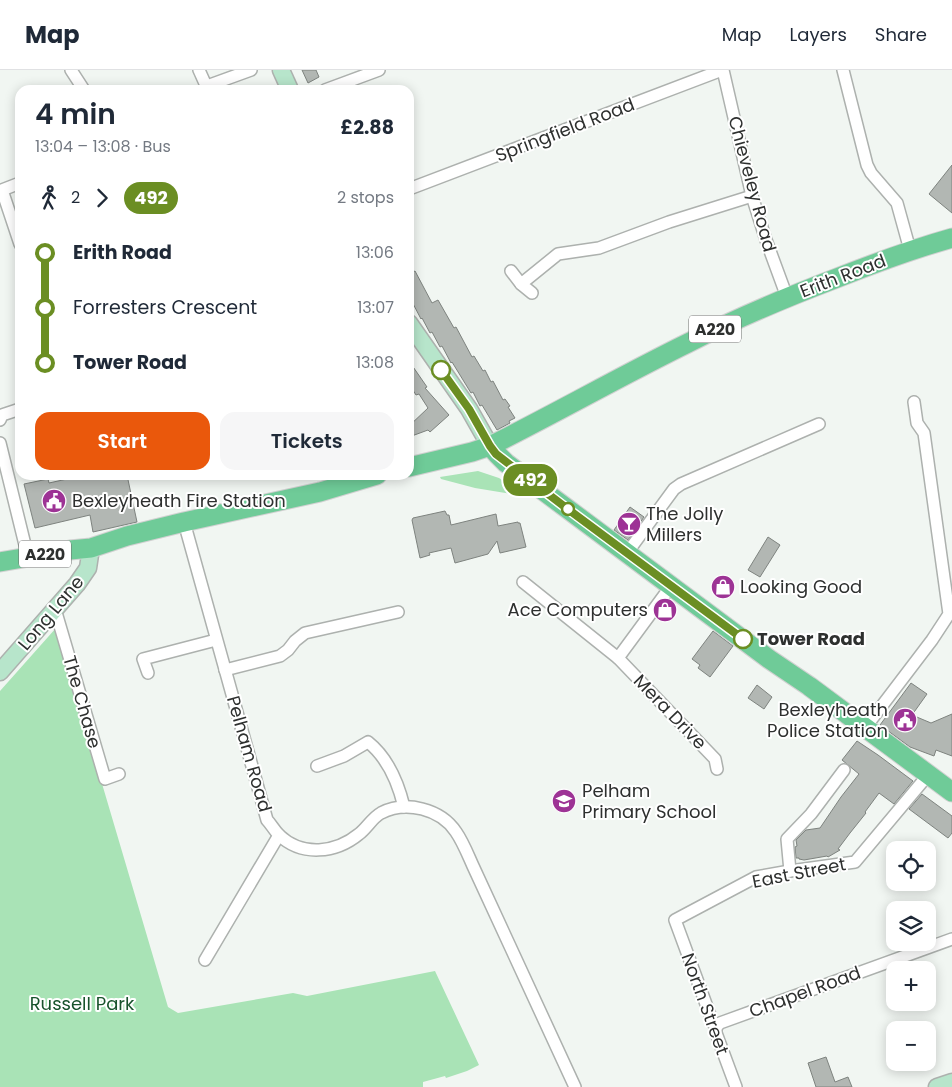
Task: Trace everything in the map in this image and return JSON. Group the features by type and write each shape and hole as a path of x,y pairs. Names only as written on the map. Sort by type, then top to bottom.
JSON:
{"main road":[{"name":"Erith Road","path":"414,466 490,446 687,343 787,297 910,250 952,238"},
{"path":"490,446 506,463 769,659 809,686 926,777 952,792"},
{"name":"A220","path":"0,562 28,556 91,548 127,536 320,492 360,480"}],"street":[{"path":"71,70 81,85"},
{"path":"198,70 206,85"},
{"path":"215,85 251,70"},
{"path":"281,70 288,85"},
{"path":"338,85 379,70"},
{"name":"Springfield Road","path":"414,187 722,70"},
{"name":"Chieveley Road","path":"722,70 752,196 787,297"},
{"path":"843,70 863,151 871,173 896,203 910,250"},
{"path":"15,185 1,190 15,230"},
{"path":"521,284 558,254 599,248 669,222 752,196"},
{"path":"511,271 521,284 532,293"},
{"path":"414,330 469,409 490,446"},
{"path":"865,728 932,640 949,614 924,433 917,423 914,402"},
{"path":"0,420 2,415 15,411"},
{"path":"627,553 674,489 681,484 819,424"},
{"path":"0,443 28,556"},
{"name":"Pelham Road","path":"184,522 267,820 279,835 294,845 310,850 334,848 346,843 360,833 381,813 394,808 420,808 436,814 448,822 456,832 576,1087"},
{"name":"Long Lane","path":"0,672 77,584 88,568 91,548"},
{"name":"Mera Drive","path":"523,582 618,658 715,759 717,768"},
{"path":"618,658 672,586"},
{"name":"The Chase","path":"55,609 104,779 120,774"},
{"path":"224,670 280,656 305,633 398,612"},
{"path":"148,672 143,659 216,640"},
{"path":"317,766 344,756 368,742 378,750 393,773 404,807"},
{"path":"790,871 787,839 811,814 844,770"},
{"name":"East Street","path":"675,920 756,877 855,862 926,777"},
{"path":"205,960 279,835"},
{"name":"North Street","path":"675,920 712,1024 716,1027 716,1033 736,1087"},
{"name":"Chapel Road","path":"716,1027 720,1023 952,939"},
{"path":"937,1087 952,1082"}],"green space":[{"path":"478,471 499,478 521,492 518,495 475,488 441,479 440,477"},
{"name":"Russell Park","path":"56,628 168,1007 178,1013 293,993 307,996 435,971 479,1065 446,1078 445,1076 423,1082 423,1087 0,1087 0,691"}],"building":[{"path":"302,70 316,70 319,77 308,83"},
{"path":"952,165 952,213 929,194"},
{"path":"414,272 432,303 438,300 454,328 456,327 472,357 474,356 483,371 485,370 503,400 505,399 510,406 508,407 515,418 509,421 510,423 497,430 482,405 480,406 473,392 471,393 451,363 442,346 440,347 432,332 430,333 421,319 414,306"},
{"path":"414,368 427,387 425,388 449,415 430,432 428,430 414,435 414,421 428,408 419,394 416,395 414,392"},
{"path":"43,480 48,480 49,483 62,480 128,480 137,522 93,532 90,515 35,528 24,484"},
{"name":"The Jolly Millers","path":"630,507 644,517 628,540 614,530"},
{"path":"445,511 449,515 451,525 496,514 498,526 518,522 520,523 526,547 500,553 497,541 488,554 455,563 451,548 429,553 430,555 420,558 413,518"},
{"path":"768,537 780,545 760,577 748,570"},
{"path":"713,631 733,646 710,677 698,668 700,665 692,659"},
{"name":"Bexleyheath Police Station","path":"911,683 927,694 912,715 931,723 952,714 952,756 936,750 934,756 910,747 880,725"},
{"path":"757,685 772,697 764,709 748,698"},
{"path":"857,741 913,781 894,804 879,793 838,849 840,850 828,857 804,860 796,858 796,840 806,830 820,828 859,774 842,760"},
{"path":"922,794 952,816 952,833 948,838 909,809"},
{"path":"826,1057 835,1082 848,1077 852,1087 816,1087 808,1063"}],"bus line":[{"name":"492","path":"441,370 469,409 490,446 506,463 743,639"}],"place":[{"name":"Bexleyheath Fire Station","path":"54,501"},
{"name":"The Jolly Millers","path":"629,524"},
{"name":"Looking Good","path":"723,587"},
{"name":"Ace Computers","path":"665,610"},
{"name":"Tower Road","path":"743,639"},
{"name":"Bexleyheath Police Station","path":"905,720"},
{"name":"Pelham Primary School","path":"564,801"}]}
